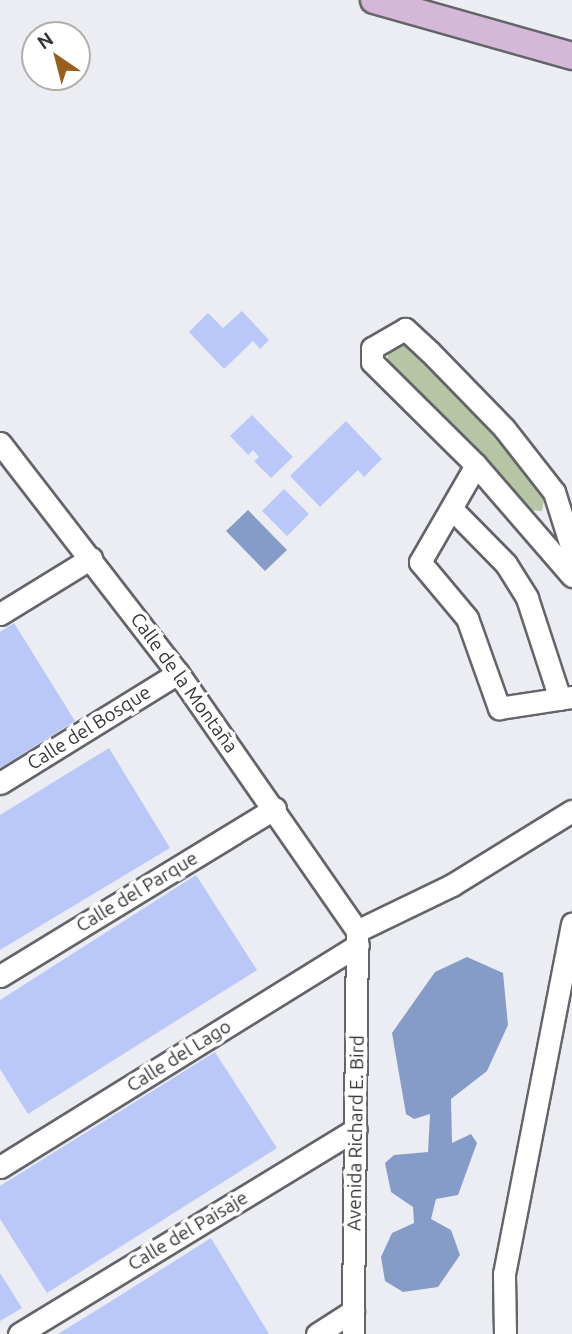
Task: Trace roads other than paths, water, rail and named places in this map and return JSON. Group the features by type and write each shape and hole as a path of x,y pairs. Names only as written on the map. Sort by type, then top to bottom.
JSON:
{"main road":[{"path":"374,0 572,56"}],"street":[{"path":"572,549 554,492 504,428 405,329 392,332 372,348 372,362 476,465 572,576"},
{"name":"Calle de la Montaña","path":"0,443 178,673 275,808 357,938"},
{"path":"452,509 506,564 527,598 566,698 504,709 496,704 467,618 420,562 476,465"},
{"path":"0,614 91,558"},
{"name":"Calle del Bosque","path":"0,783 178,673"},
{"name":"Calle del Parque","path":"0,976 275,808"},
{"name":"Calle del Lago","path":"0,1167 357,938 452,885 572,811"},
{"path":"505,1334 505,1274 572,923"},
{"name":"Avenida Richard E. Bird","path":"353,1334 357,938"},
{"name":"Calle del Paisaje","path":"19,1334 356,1129"},
{"path":"317,1334 353,1311"}],"water":[{"path":"248,510 287,550 265,571 226,531"},
{"path":"467,957 503,973 508,1025 487,1071 451,1099 452,1143 471,1134 477,1143 458,1195 436,1199 431,1219 451,1230 460,1255 438,1287 403,1292 385,1281 381,1257 392,1233 414,1223 413,1207 391,1192 385,1163 394,1155 428,1152 430,1114 414,1119 406,1114 392,1033 435,972"}]}
